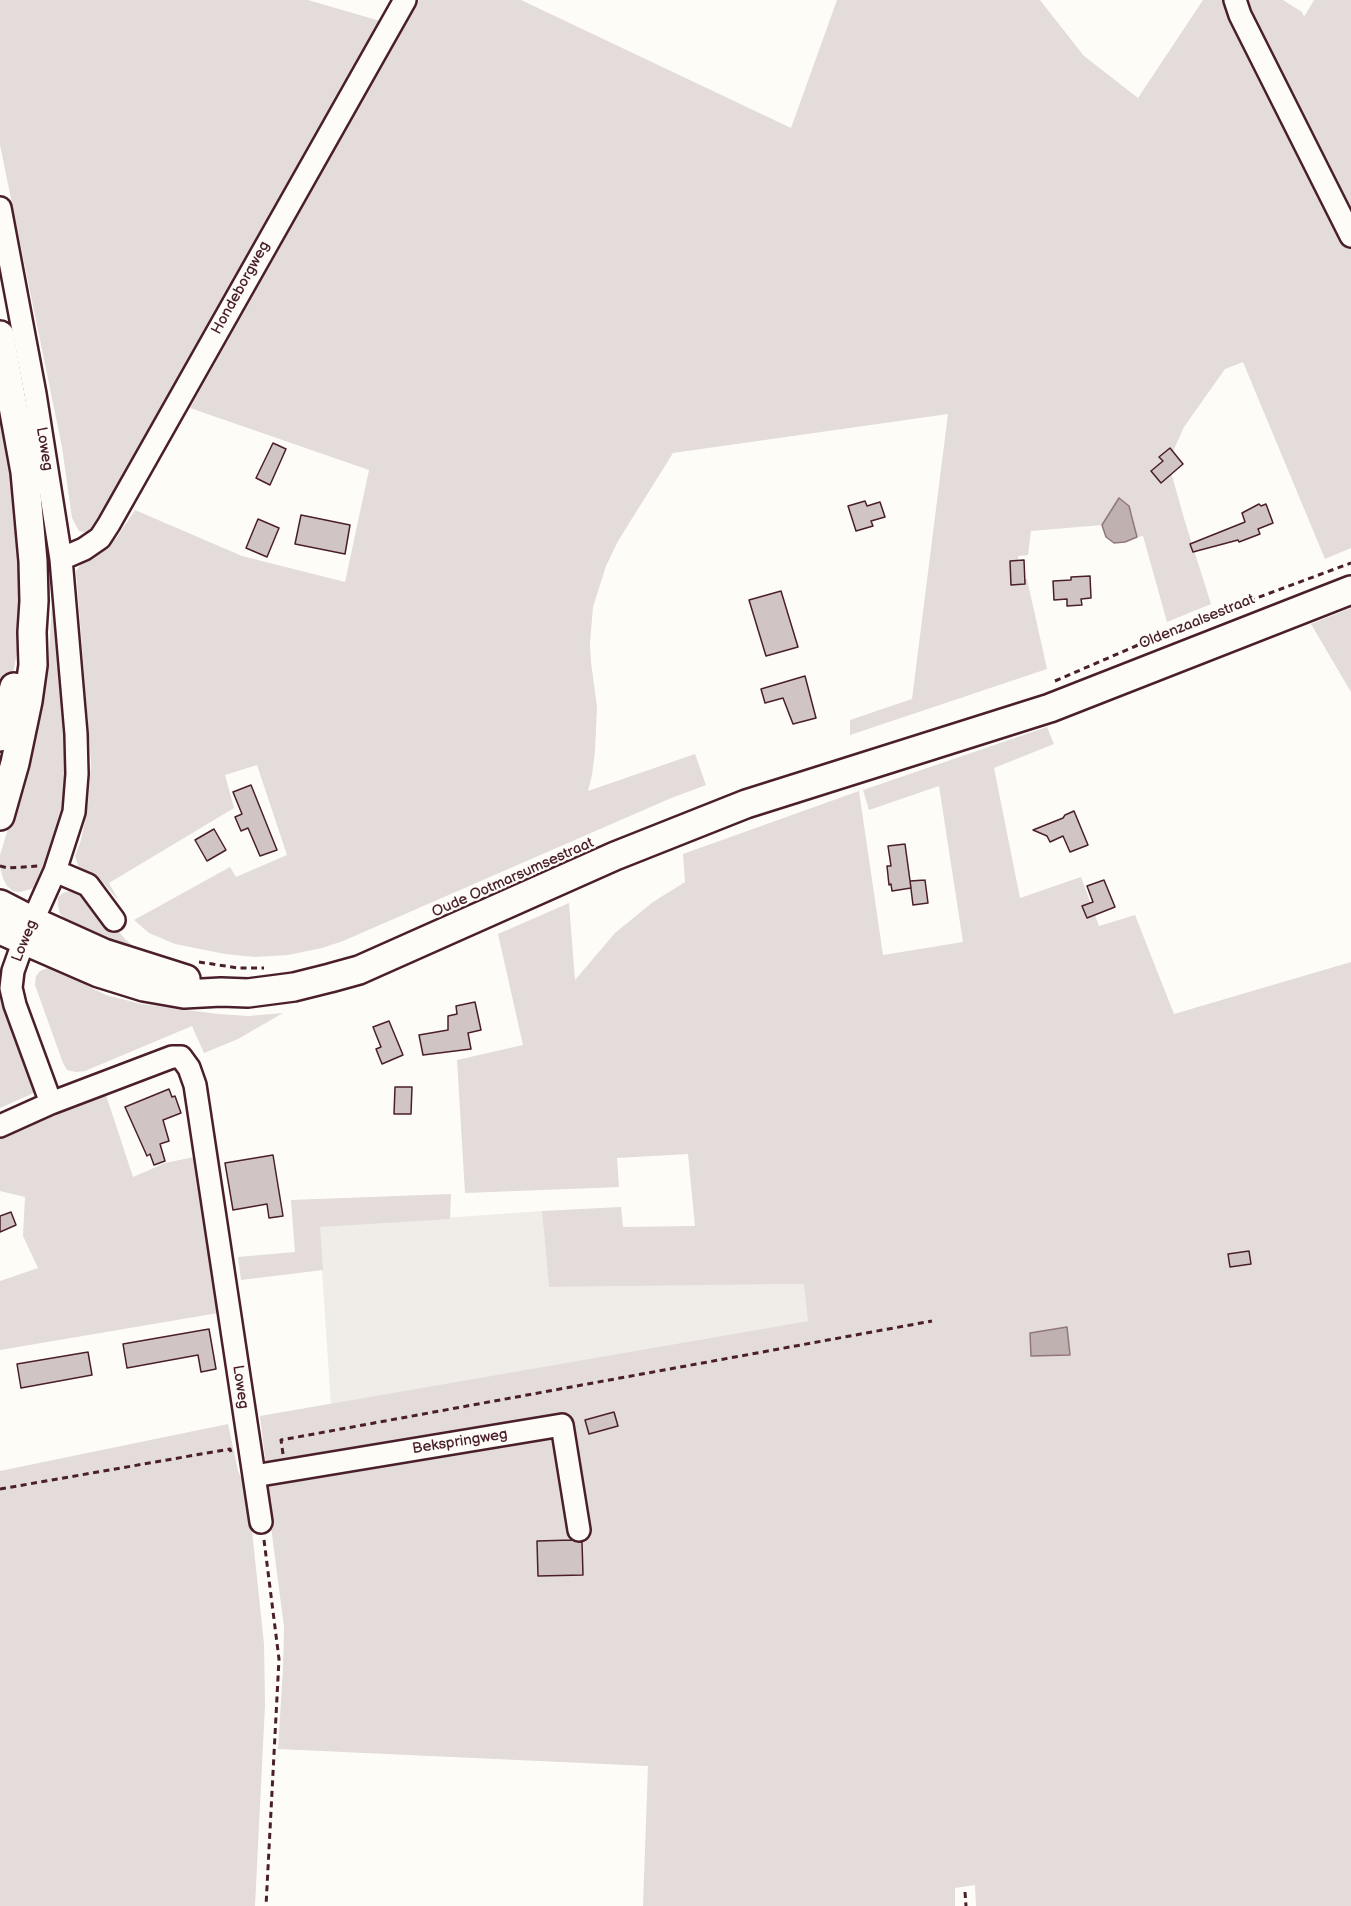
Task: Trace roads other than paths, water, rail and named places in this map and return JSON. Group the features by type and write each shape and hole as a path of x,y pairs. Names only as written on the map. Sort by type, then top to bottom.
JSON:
{"main road":[{"path":"0,335 25,472 33,561 33,665 15,764 0,816"},
{"name":"Oldenzaalsestraat","path":"1050,708 1351,590"},
{"path":"0,737 23,652 32,632"},
{"name":"Oude Ootmarsumsestraat","path":"0,904 19,930 104,953 221,992 248,993 294,987 359,970 615,856 746,804 1050,708"}],"street":[{"name":"Hondeborgweg","path":"61,559 84,549 100,538 109,524 405,0"},
{"path":"1235,0 1240,15 1351,236"},
{"name":"Loweg","path":"0,208 35,394 61,559 76,734 77,774 74,812 55,871 19,930 11,988 15,1005 51,1103 172,1057 182,1057 189,1068 195,1085 261,1522"},
{"path":"55,871 88,885 114,920"},
{"path":"0,1126 51,1103"},
{"name":"Bekspringweg","path":"254,1476 562,1425 579,1530"}]}
